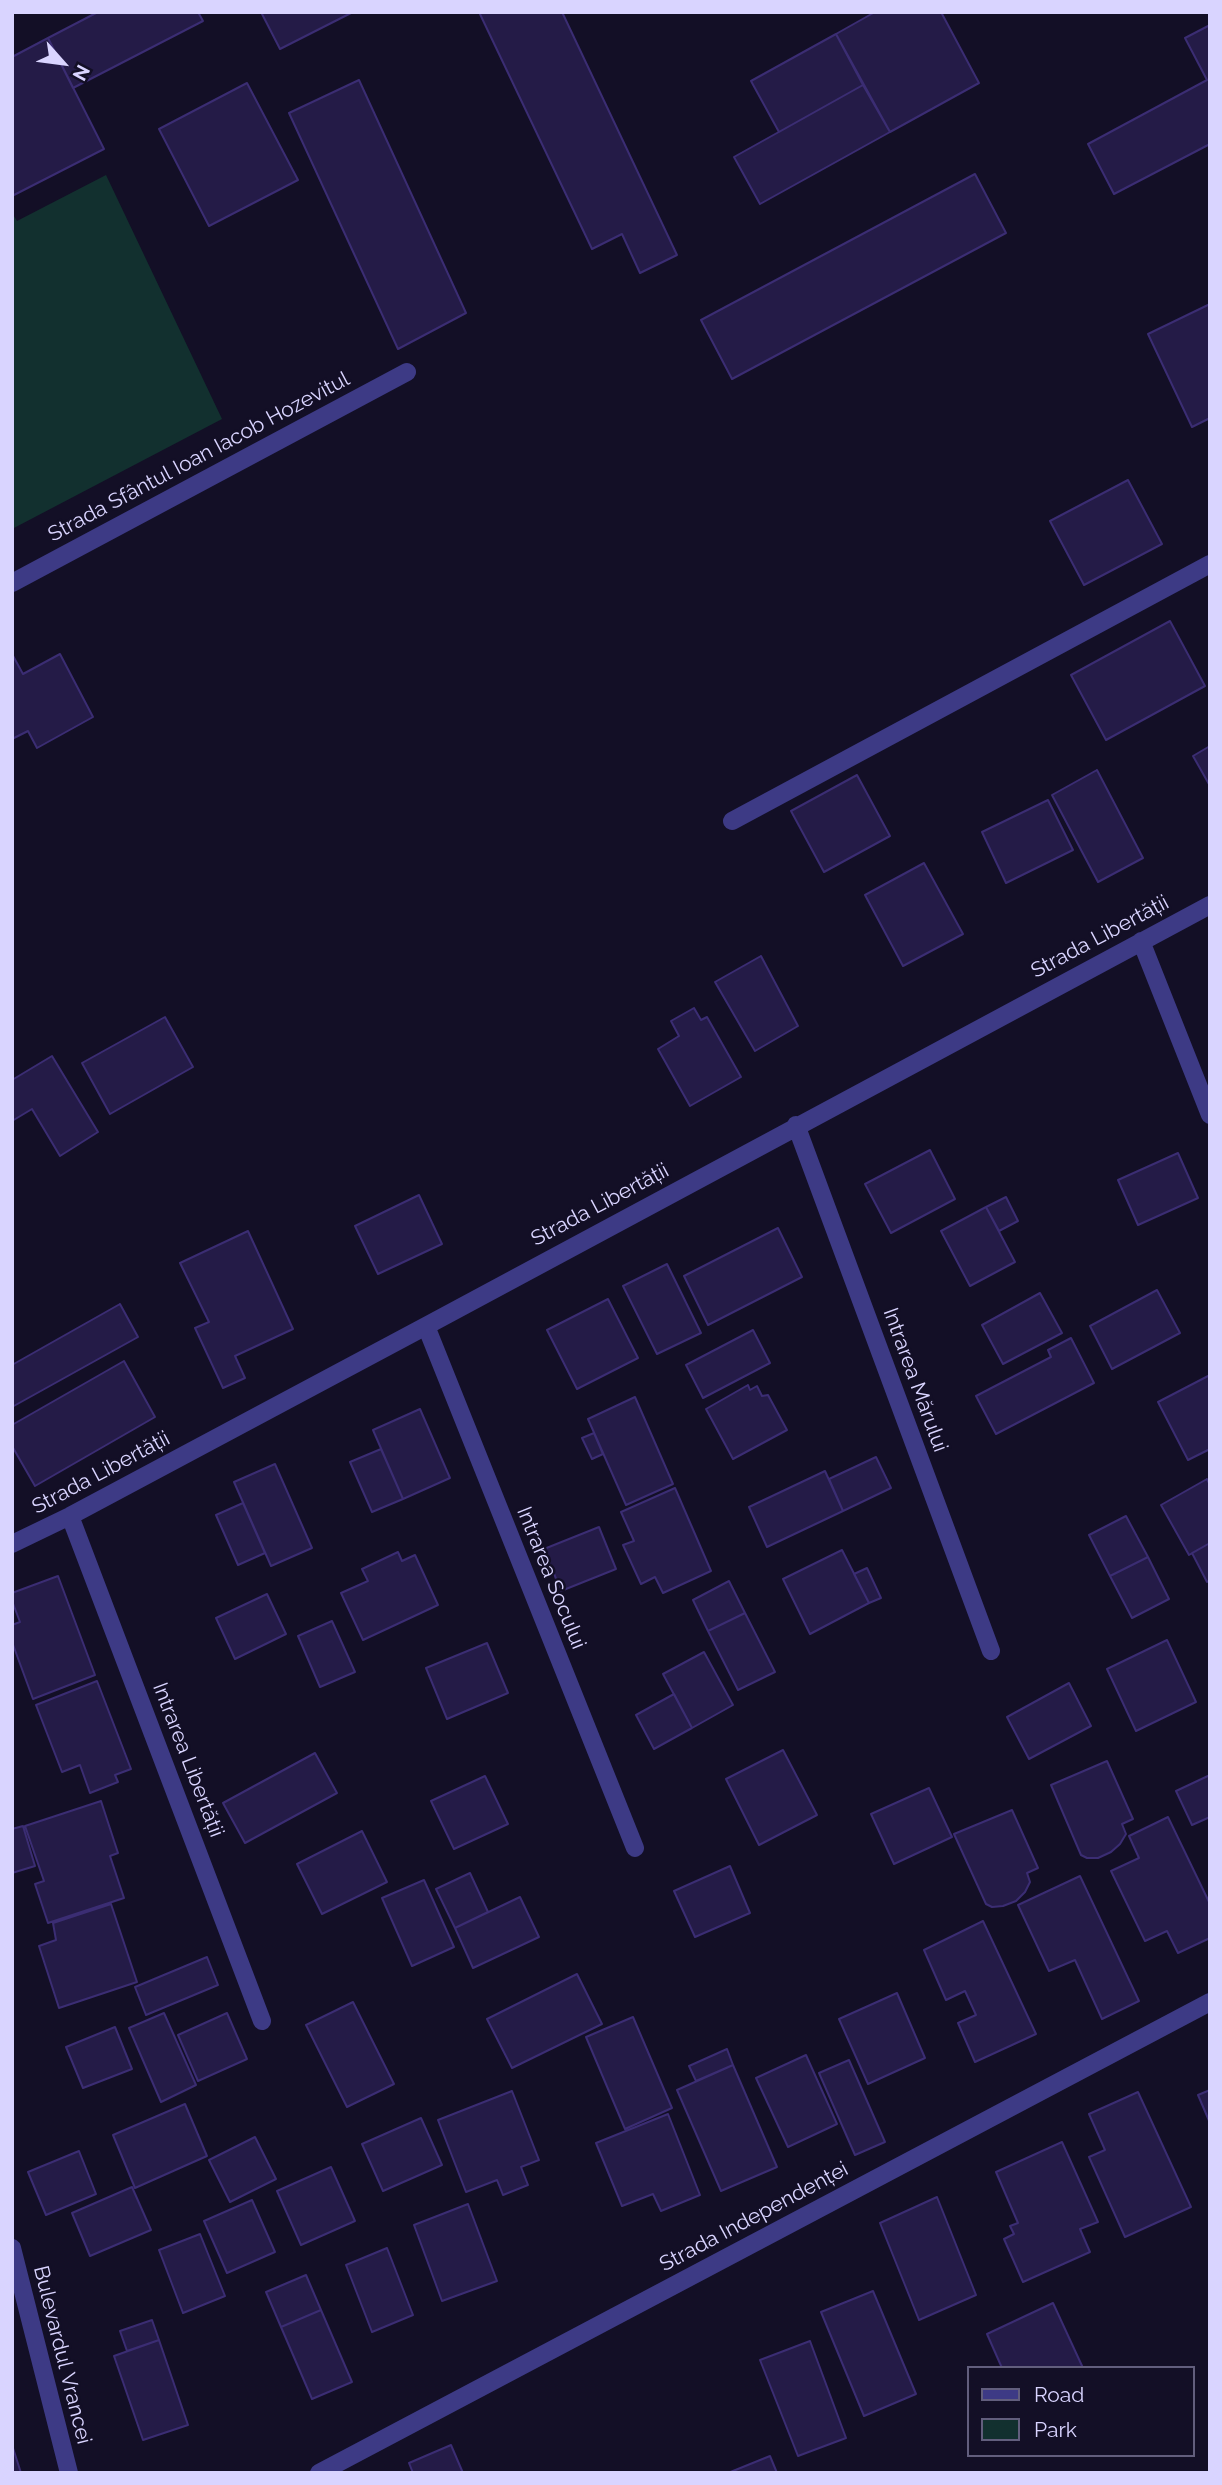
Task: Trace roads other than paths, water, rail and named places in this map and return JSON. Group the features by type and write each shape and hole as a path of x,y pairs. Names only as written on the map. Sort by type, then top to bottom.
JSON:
{"street":[{"name":"Strada Sfântul Ioan Iacob Hozevitul","path":"12,583 407,372"},
{"path":"732,821 1210,564"},
{"name":"Strada Libertății","path":"12,1544 70,1516 1210,905"},
{"path":"1141,941 1210,1115"},
{"name":"Intrarea Mărului","path":"796,1125 991,1651"},
{"name":"Intrarea Socului","path":"426,1326 635,1848"},
{"name":"Intrarea Libertății","path":"70,1516 262,2021"},
{"name":"Strada Independenței","path":"319,2473 1210,2002"},
{"name":"Bulevardul Vrancei","path":"12,2248 69,2473"}]}
